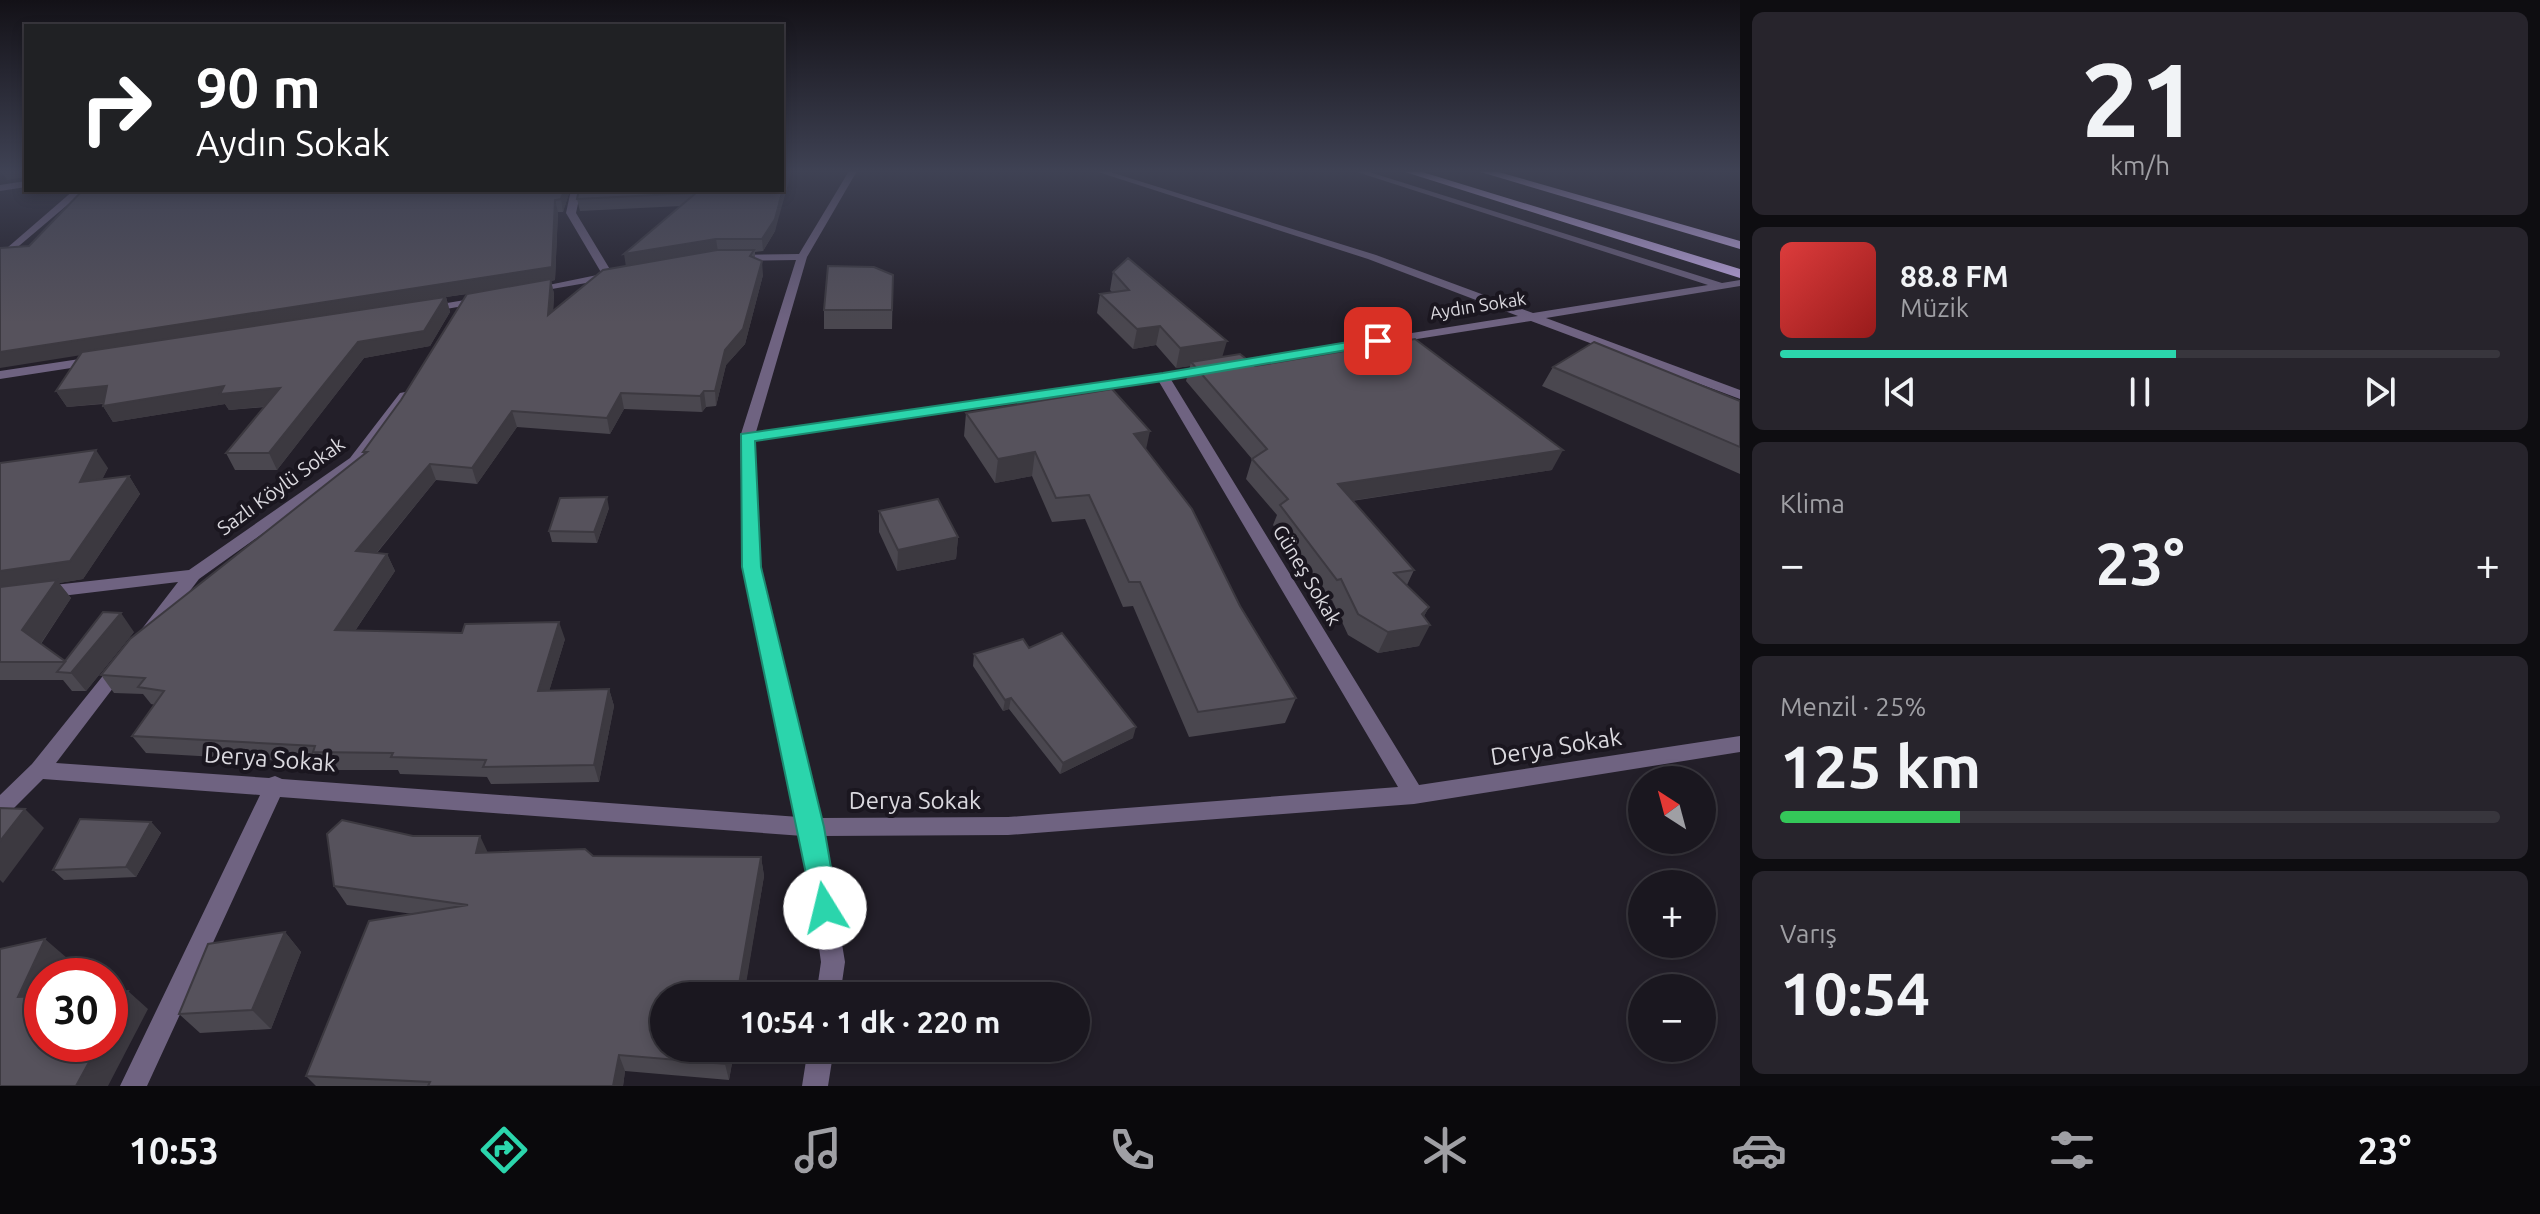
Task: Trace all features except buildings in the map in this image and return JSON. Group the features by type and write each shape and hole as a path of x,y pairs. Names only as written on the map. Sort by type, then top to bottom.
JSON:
{"highway":[{"path":"1571,222 1740,274"},
{"path":"1659,222 1740,245"}],"street":[{"path":"0,259 43,222"},
{"path":"576,222 609,276"},
{"path":"823,222 802,257 747,437 751,567 812,827 833,962 830,982"},
{"path":"1260,222 1372,257 1740,395"},
{"path":"1518,222 1722,286"},
{"path":"718,258 802,257"},
{"path":"523,293 625,274"},
{"name":"Aydın Sokak","path":"747,437 1163,377 1740,283"},
{"path":"418,311 467,307"},
{"path":"0,375 108,359"},
{"name":"Güneş Sokak","path":"1163,377 1414,795"},
{"name":"Sazlı Köylü Sokak","path":"30,594 193,575 355,461 419,378"},
{"path":"0,809 39,770 193,575"},
{"name":"Derya Sokak","path":"39,770 812,827 1008,826 1414,795 1740,744"},
{"path":"133,1086 275,785"},
{"path":"815,1086 819,1062"}],"route":[{"path":"825,908 812,827 751,567 747,437 1163,377 1378,341"}]}
